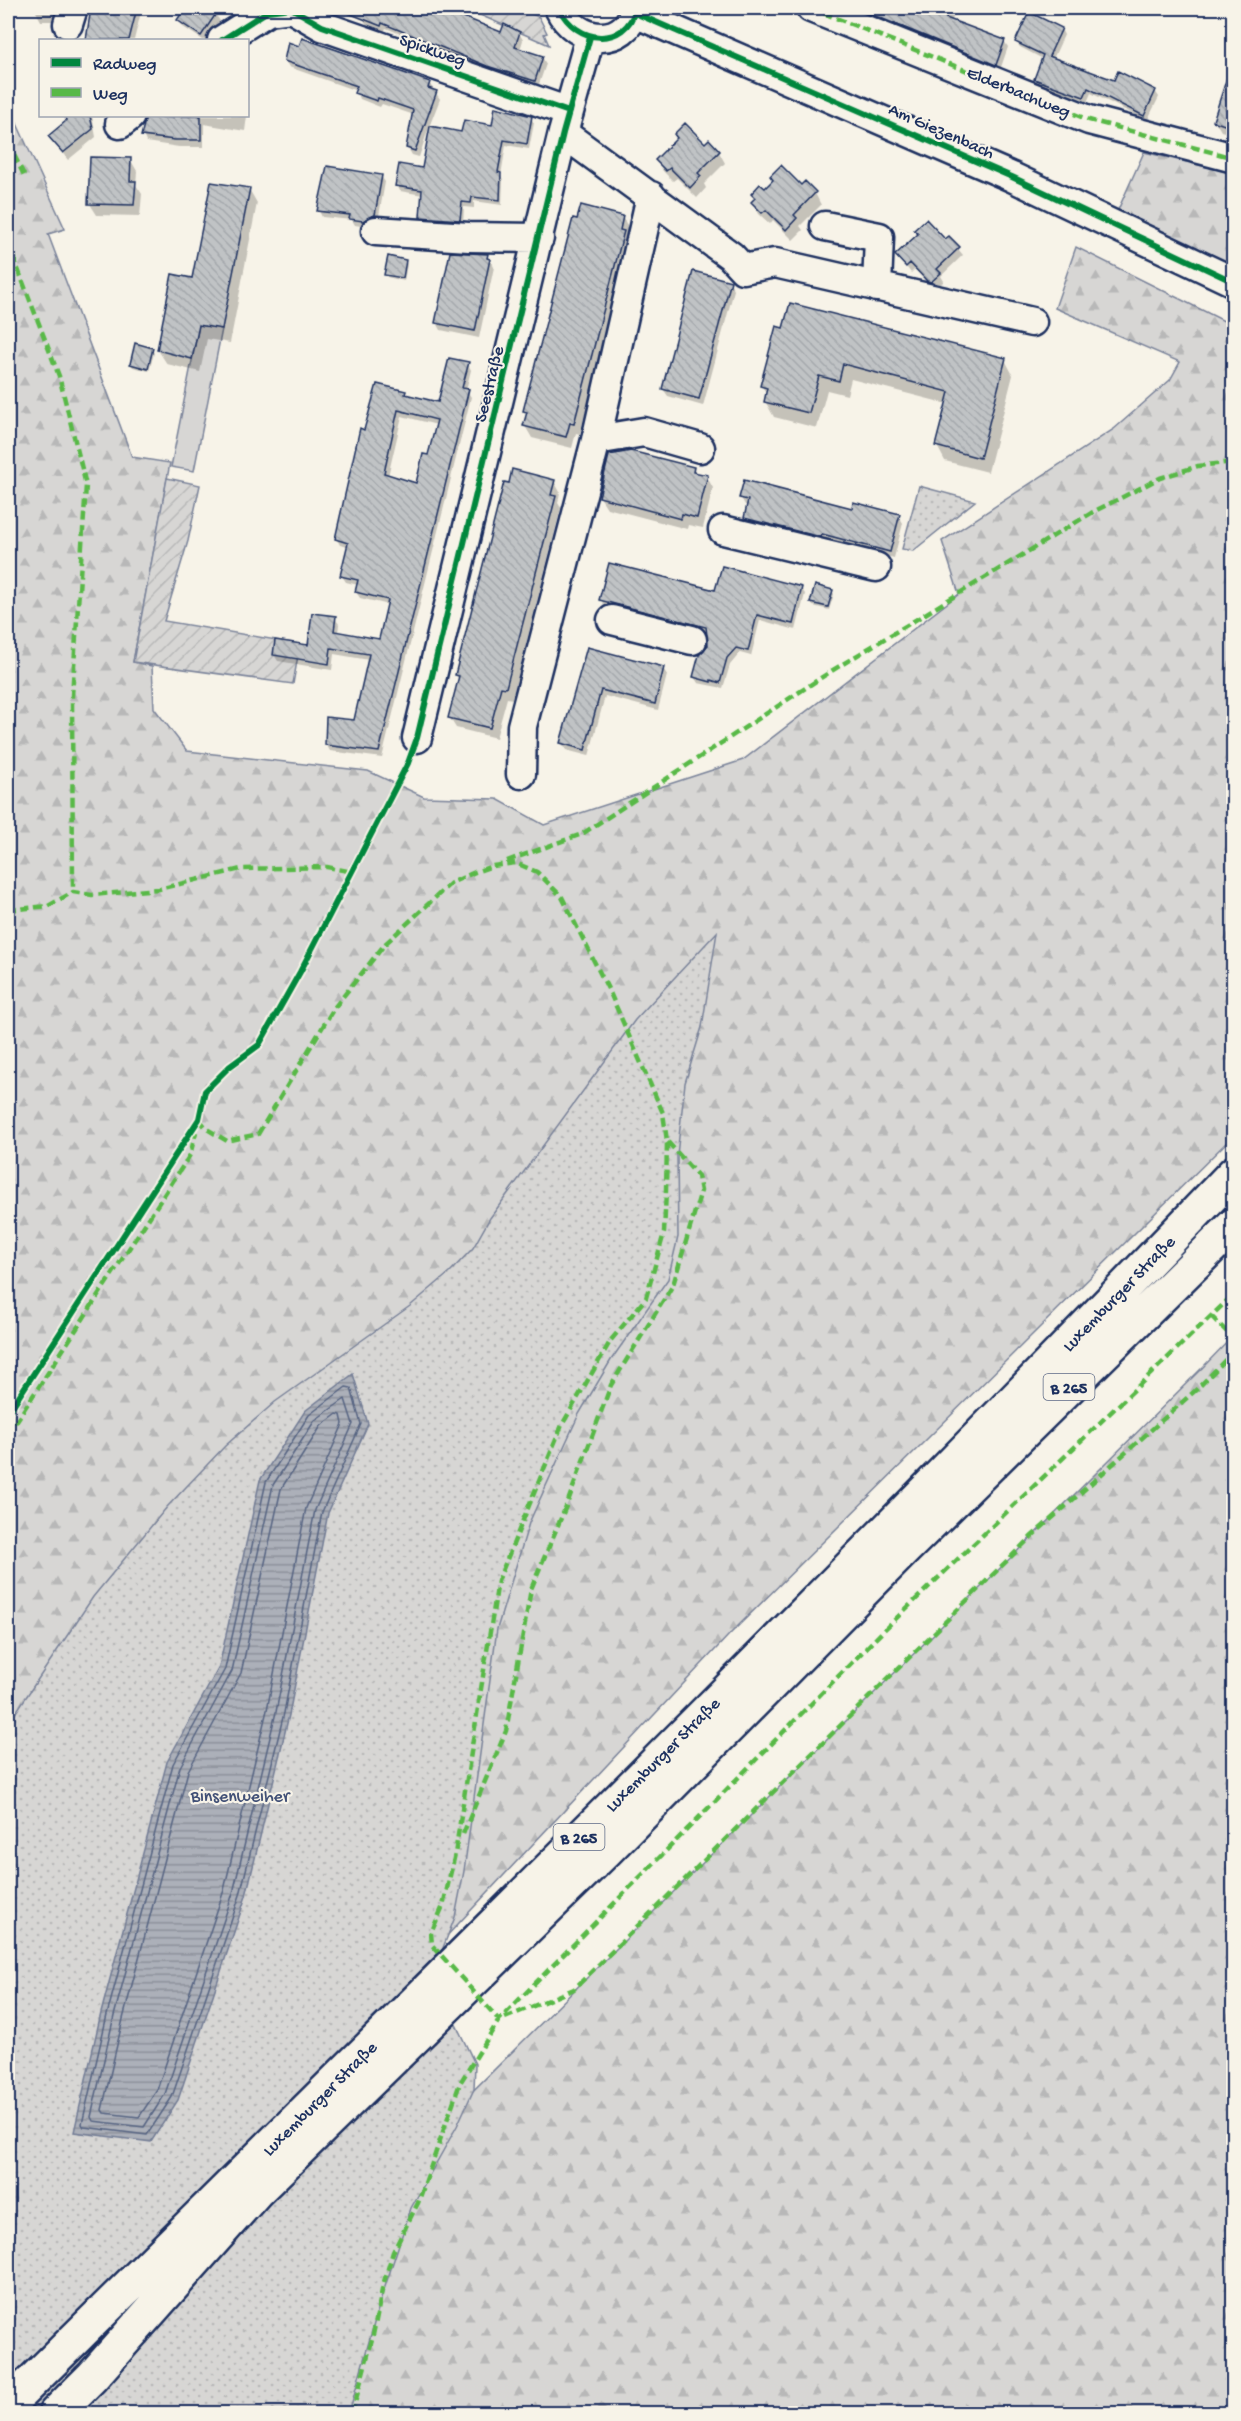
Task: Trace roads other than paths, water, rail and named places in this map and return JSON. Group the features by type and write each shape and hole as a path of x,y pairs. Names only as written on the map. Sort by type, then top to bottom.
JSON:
{"main road":[{"name":"Luxemburger Straße","path":"8,2405 368,2049 860,1556 1099,1314 1233,1173"},
{"name":"Luxemburger Straße","path":"55,2414 92,2377 256,2192 598,1859 1233,1225"},
{"path":"905,1550 967,1510 1002,1482 1233,1254"}],"street":[{"name":"Spickweg","path":"224,39 268,11 291,8 322,26 566,122"},
{"path":"560,8 565,20 575,30 590,37 610,35 620,30 629,23 635,10"},
{"name":"Elderbachweg","path":"811,8 1089,120 1233,158"},
{"name":"Am Giezenbach","path":"635,10 1012,177 1233,282"},
{"name":"Seestraße","path":"417,738 566,122 590,37"},
{"path":"566,122 651,196 731,256 743,269 775,263 1032,322"},
{"path":"521,774 522,726 596,440 651,196"},
{"path":"825,226 879,237 877,287"},
{"path":"376,231 469,237 539,238"},
{"path":"596,440 644,432 700,448"},
{"path":"723,530 876,567"},
{"path":"612,620 692,640"}],"water":[{"name":"Binsenweiher","path":"353,1374 368,1424 328,1513 289,1715 246,1896 178,2100 151,2142 74,2132 101,2013 167,1762 219,1667 260,1480 305,1411"}]}
